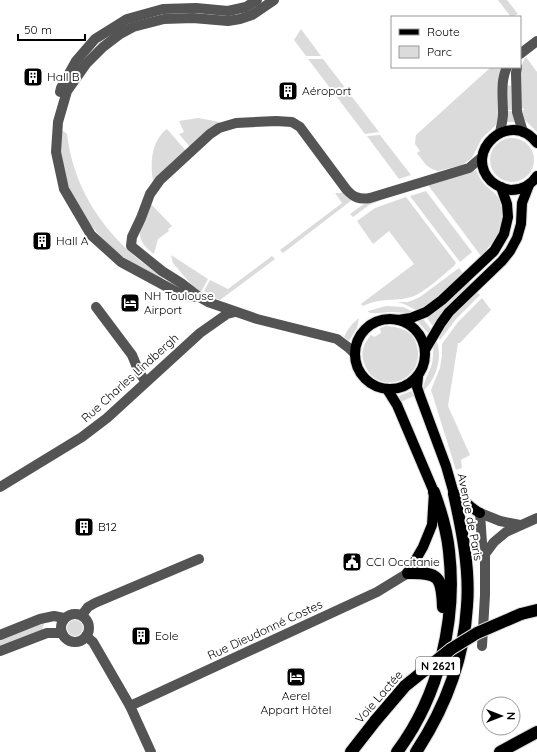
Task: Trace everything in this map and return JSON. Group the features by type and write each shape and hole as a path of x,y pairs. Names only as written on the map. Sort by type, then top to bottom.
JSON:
{"highway":[{"name":"N 2621","path":"397,752 419,716 429,694 448,631 450,605 450,564 446,532 434,492"},
{"name":"Avenue de Paris","path":"416,752 431,728 444,702 456,669 464,634 467,605 466,564 454,494"},
{"path":"408,573 427,573 438,579 442,588 443,596 444,647"},
{"name":"Voie Lactée","path":"351,752 405,686 451,649 477,633 521,614 537,610"},
{"path":"500,752 537,732"}],"main road":[{"path":"529,185 515,190 501,187 489,178 485,172 482,157 488,143 500,132 516,130 523,132 528,134 537,143"},
{"path":"425,350 441,322 449,312 502,261 510,251 519,231 522,216 522,203 529,185 537,176"},
{"path":"398,320 411,318 426,312 442,300 494,251 504,234 508,217 507,204 501,187"},
{"path":"390,319 398,320 414,327 423,342 425,350 424,364 418,377 407,386 387,390 374,386 364,377 357,366 355,354 357,344 366,329 381,320 390,319"},
{"name":"Avenue de Paris","path":"418,377 420,396 446,466 454,494"},
{"name":"N 2621","path":"387,390 397,405 434,492"},
{"path":"408,573 423,547 432,525 434,492"},
{"path":"454,494 458,495 480,513"}],"street":[{"path":"199,297 184,296 121,262 91,235 64,189 56,152 52,121 61,88 76,61 95,39 127,19 163,9 196,8 228,11 246,7 257,0"},
{"path":"56,152 58,122 67,91 86,64 103,47 115,38 133,28 164,19 193,18 228,21 240,19 252,15 274,0"},
{"path":"521,55 537,41"},
{"path":"500,132 503,116 504,72 506,68"},
{"path":"517,68 517,112 523,132"},
{"path":"355,354 337,339 235,312 199,297 162,271 131,246 131,242 154,187 210,134 219,128 236,123 286,121 296,124 300,127 346,189 355,197 364,199 390,193 469,168 482,157"},
{"path":"96,307 132,355 139,372 146,382"},
{"name":"Rue Charles Lindbergh","path":"0,487 82,437 107,418 200,333 228,314 235,312"},
{"path":"482,646 485,595 485,554 482,543 480,513 500,521 520,525"},
{"path":"485,554 494,542 506,532 537,518"},
{"path":"82,615 88,607 95,602 199,559"},
{"name":"Rue Dieudonné Costes","path":"130,706 377,592 408,573"},
{"path":"71,614 82,615 87,619 89,631 86,636 79,641 71,642 64,637 61,625 64,618 71,614"},
{"path":"0,635 40,619 54,616 64,618"},
{"path":"0,651 47,633 62,633"},
{"path":"86,636 93,642 130,706 151,752"}],"green space":[{"path":"498,0 507,0 518,14 510,16"},
{"path":"301,29 321,56 306,56 294,40"},
{"path":"526,57 537,72 537,132 525,120 522,110 524,109 522,108 520,75 523,62"},
{"path":"308,59 323,59 379,132 365,134"},
{"path":"490,68 503,68 497,86 498,120 495,126 482,138 472,158 462,165 438,171 432,169 426,165 417,153 420,151 415,144 416,135"},
{"path":"507,85 511,86 512,110 508,110"},
{"path":"508,111 512,111 515,122 507,122"},
{"path":"198,118 220,122 210,128 190,147 179,134 184,132 179,121"},
{"path":"167,129 186,151 153,181 153,153 158,140"},
{"path":"61,131 67,134 71,156 78,178 87,198 98,216 127,250 163,277 161,282 108,244 84,216 67,183 61,159"},
{"path":"380,135 411,175 399,179 367,136"},
{"path":"508,138 516,138 528,144 534,156 534,164 528,176 516,182 508,182 496,176 490,164 490,156 496,144"},
{"path":"476,170 484,184 497,196 503,212 503,220 496,236 481,256 428,185"},
{"path":"426,191 472,252 460,262 410,196"},
{"path":"343,192 346,197 352,200 283,253 280,250 342,203 335,193"},
{"path":"406,197 456,263 433,283 416,295 370,303 363,306 361,304 414,264 389,231 373,244 357,221 375,208"},
{"path":"384,199 369,205 353,217 350,214 364,204"},
{"path":"150,203 172,226 168,229 169,231 158,239 154,254 142,242 140,236 141,224"},
{"path":"171,255 208,279 201,292 195,289 173,263"},
{"path":"272,256 275,259 220,300 212,297 213,295 204,291 210,280 228,289"},
{"path":"459,268 463,273 447,289 418,311 397,302 408,302 420,297"},
{"path":"468,281 471,284 449,305 433,326 426,317 435,312"},
{"path":"477,292 480,295 456,319 440,340 438,335 450,318"},
{"path":"482,298 491,310 460,343 458,343 448,406 470,455 461,460 462,468 456,470 431,390 440,368 442,344 458,322"},
{"path":"386,306 403,307 414,312 368,312"},
{"path":"359,318 357,328 349,341 344,337 350,326"},
{"path":"423,319 431,329 428,333 418,322"},
{"path":"386,326 400,328 408,332 416,343 418,356 415,367 408,376 399,381 389,383 379,380 370,374 364,363 362,355 363,348 371,335 374,337 381,333 380,328"},
{"path":"436,339 439,360 432,380 423,391 425,381 432,364"},
{"path":"411,391 414,396 401,402 399,396"},
{"path":"45,620 42,631 0,648 0,638"},
{"path":"75,620 81,622 83,628 81,634 75,636 69,634 67,628 69,622"}],"place":[{"name":"Hall B","path":"33,77"},
{"name":"Aéroport","path":"288,91"},
{"name":"Hall A","path":"42,241"},
{"name":"NH Toulouse Airport","path":"130,303"},
{"name":"B12","path":"84,527"},
{"name":"CCI Occitanie","path":"352,562"},
{"name":"Eole","path":"141,636"},
{"name":"Aerel Appart Hôtel","path":"296,677"}]}
